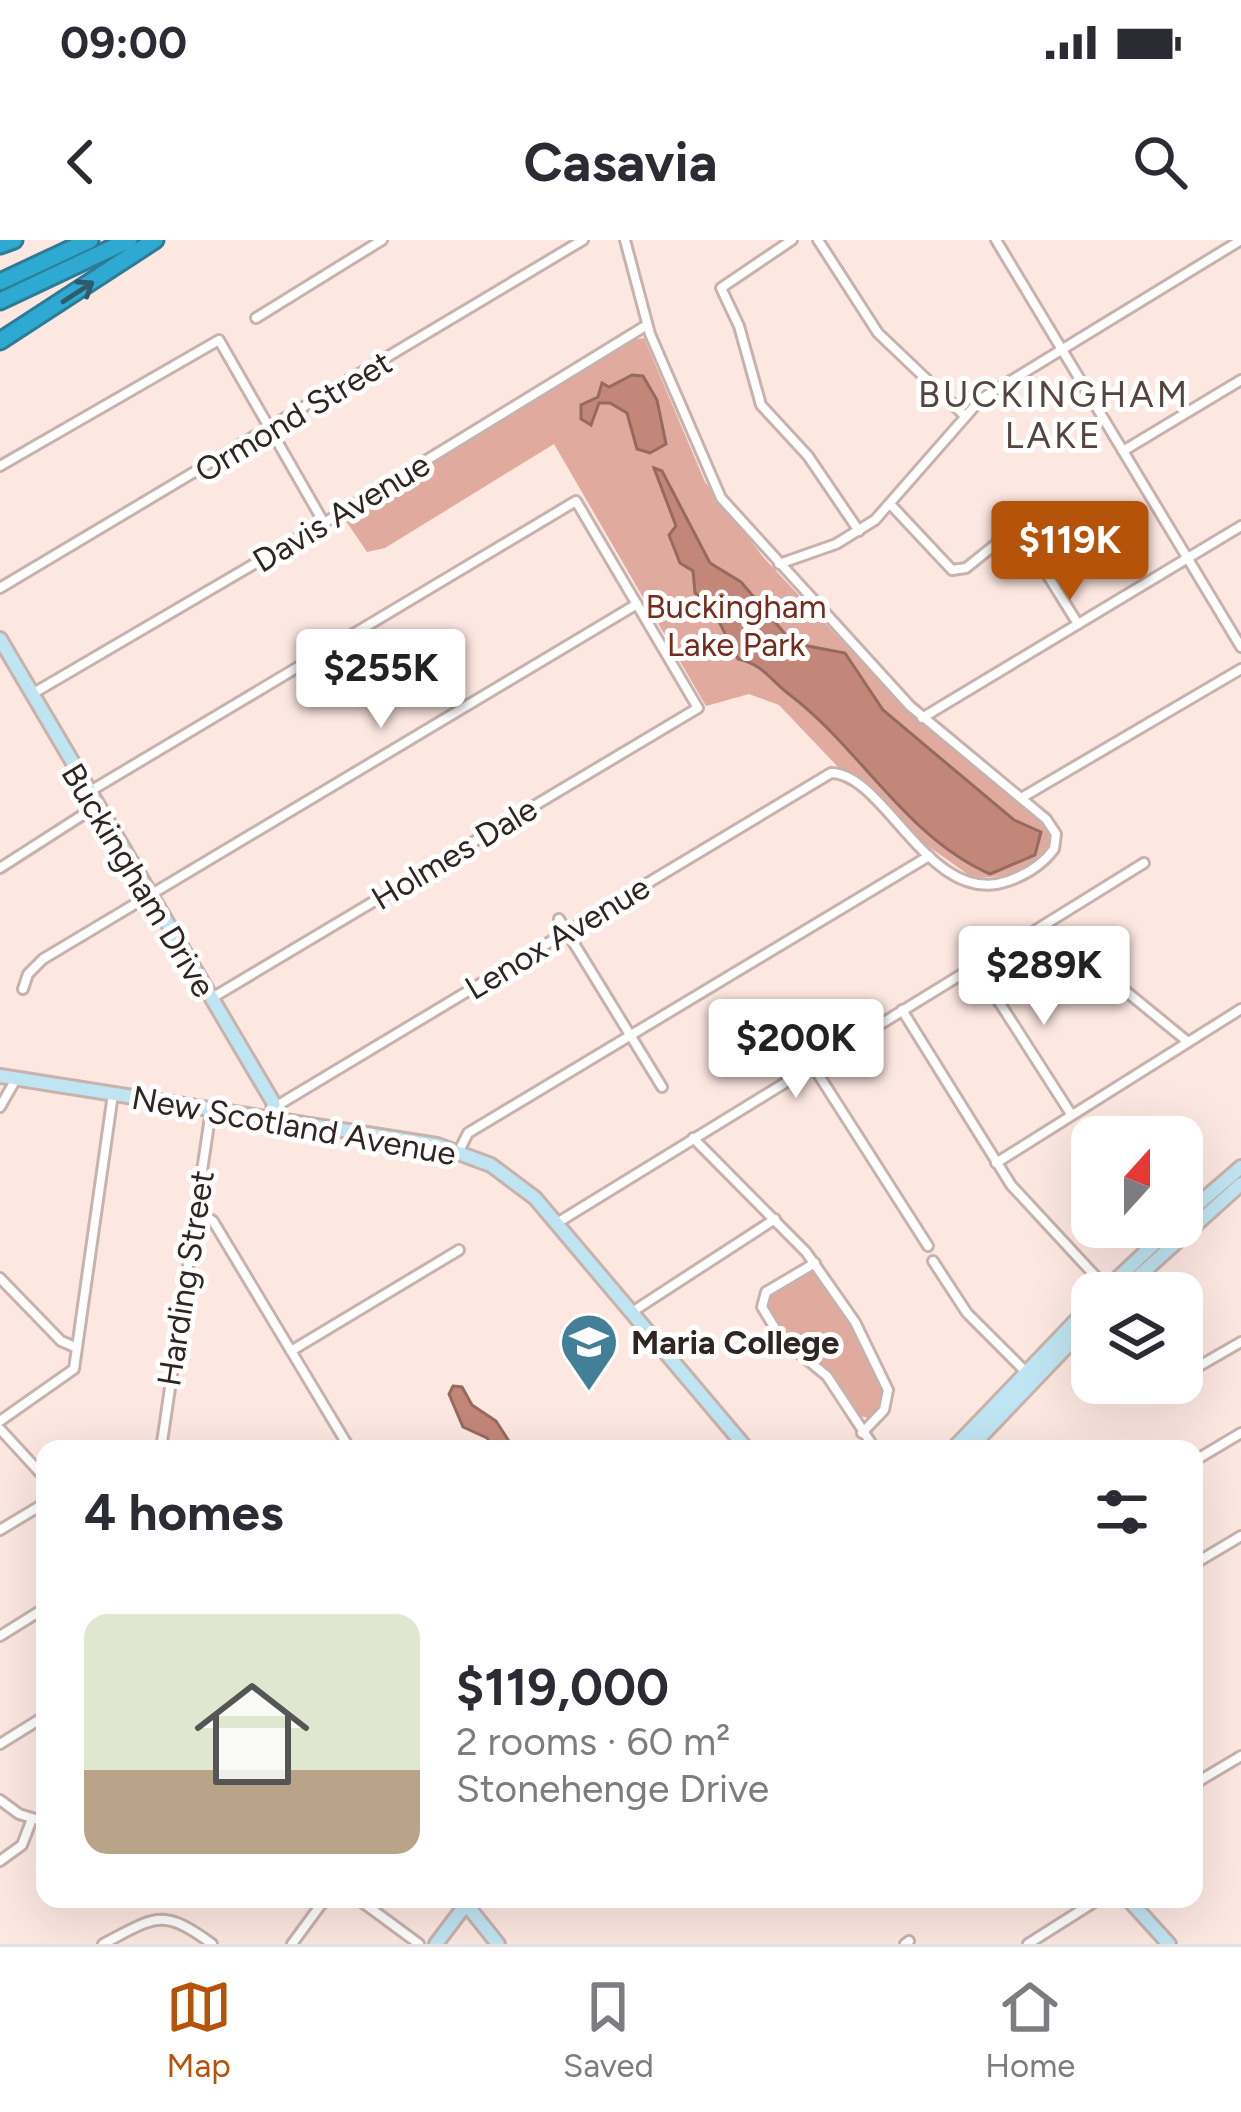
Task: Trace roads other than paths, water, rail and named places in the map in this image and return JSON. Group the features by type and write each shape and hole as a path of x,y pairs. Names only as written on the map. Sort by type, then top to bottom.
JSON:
{"highway":[{"path":"0,245 14,240"},
{"path":"0,282 90,240"},
{"path":"0,301 129,240"},
{"path":"0,341 154,240"}],"street":[{"path":"256,318 382,240"},
{"name":"Ormond Street","path":"0,588 271,431 583,240"},
{"path":"459,1151 468,1133 928,856 980,885 1022,874 1046,859 1056,840 1052,825 1022,797 922,718 777,564 709,479 647,325 625,240"},
{"path":"792,240 722,289 739,326 761,405 808,456 859,531"},
{"path":"818,240 878,333 963,414"},
{"path":"777,564 859,531 892,506 963,414 1241,240"},
{"path":"1001,242 1060,350 1241,647"},
{"name":"Davis Avenue","path":"32,694 324,523 647,325"},
{"path":"0,466 219,340 324,523"},
{"path":"1123,452 1241,380"},
{"path":"23,989 36,964 637,604 576,501 87,793"},
{"path":"892,506 941,564 954,571 966,568 1004,537 1024,537 1078,624"},
{"path":"922,718 1241,526"},
{"name":"Holmes Dale","path":"210,999 698,708 637,604"},
{"name":"Buckingham Drive","path":"0,639 275,1113"},
{"path":"1022,797 1241,669"},
{"name":"Lenox Avenue","path":"275,1113 826,775 840,773 928,856"},
{"path":"0,868 95,807"},
{"path":"1144,863 1040,927 1188,1042"},
{"path":"560,919 662,1087"},
{"path":"557,1223 1011,944"},
{"path":"978,968 1071,1114"},
{"path":"902,1010 996,1163 1025,1202 1091,1272"},
{"path":"996,1163 1241,1010"},
{"path":"812,1066 928,1246"},
{"name":"New Scotland Avenue","path":"0,1076 212,1111 275,1113 459,1151 512,1178 557,1223 740,1440"},
{"path":"0,1107 16,1079"},
{"path":"36,1467 0,1425 69,1376 112,1094"},
{"name":"Harding Street","path":"161,1440 212,1111"},
{"path":"693,1138 815,1263 855,1322 887,1384 885,1408 862,1432"},
{"path":"1203,1207 1241,1167"},
{"path":"1216,1196 1241,1184"},
{"path":"196,1210 213,1221 345,1440"},
{"path":"632,1312 775,1220"},
{"path":"1131,1272 1157,1248"},
{"path":"291,1351 459,1250"},
{"path":"933,1261 968,1313 1031,1377"},
{"path":"815,1263 766,1292 762,1306 785,1342 824,1372 868,1440"},
{"path":"0,1278 61,1341 75,1347"},
{"path":"977,1440 1071,1329"},
{"path":"962,1440 1071,1340"},
{"path":"1203,1366 1240,1347"},
{"path":"1203,1456 1241,1433"},
{"path":"0,1530 36,1508"},
{"path":"1203,1559 1241,1536"},
{"path":"0,1636 36,1614"},
{"path":"0,1744 36,1722"},
{"path":"1203,1779 1241,1756"},
{"path":"0,1800 36,1821"},
{"path":"0,1861 22,1845 32,1820"},
{"path":"292,1944 318,1908"},
{"path":"370,1908 418,1944"},
{"path":"436,1944 463,1908"},
{"path":"473,1908 498,1944"},
{"path":"1028,1944 1085,1908"},
{"path":"1136,1908 1169,1944"},
{"path":"103,1944 164,1917 181,1921 212,1944"}],"place":[{"name":"Maria College","path":"589,1393"}],"district":[{"name":"BUCKINGHAM LAKE","path":"1054,414"}],"park label":[{"name":"Buckingham Lake Park","path":"736,625"}]}
